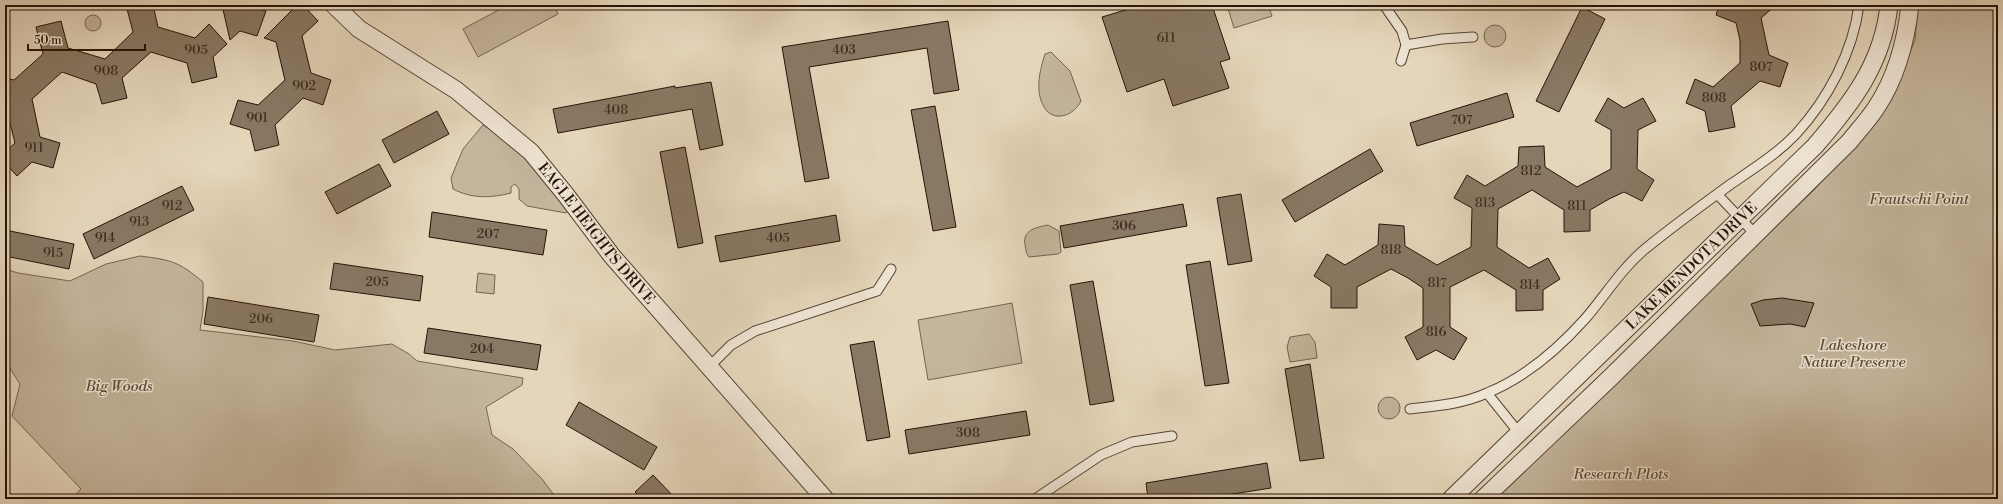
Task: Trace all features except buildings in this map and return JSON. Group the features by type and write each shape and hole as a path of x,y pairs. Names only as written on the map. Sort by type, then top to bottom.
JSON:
{"street":[{"name":"EAGLE HEIGHTS DRIVE","path":"334,5 359,28 456,90 531,152 612,256 825,499"},
{"name":"LAKE MENDOTA DRIVE","path":"1451,499 1741,220 1815,146 1838,119 1863,85 1882,41 1889,5"},
{"name":"LAKE MENDOTA DRIVE","path":"1482,499 1849,142 1877,107 1892,77 1903,49 1910,5"},
{"path":"1871,68 1892,77"}],"lane":[{"path":"1384,5 1402,31 1406,45 1401,61"},
{"path":"1410,409 1439,406 1487,393 1526,370 1560,344 1585,318 1620,274 1644,250 1788,142 1820,104 1844,61 1858,18 1859,5"},
{"path":"1406,45 1442,39 1472,37"},
{"path":"1717,194 1755,234"},
{"path":"709,367 731,346 755,331 877,291 891,269"},
{"path":"1487,393 1519,433"},
{"path":"1034,499 1101,455 1132,442 1172,436"}],"green space":[{"path":"508,5 554,5 558,14 478,57 463,29"},
{"path":"1227,5 1268,5 1272,16 1234,28"},
{"name":"Lakeshore Nature Preserve","path":"1918,5 1998,5 1998,499 1492,499 1813,191 1853,148 1893,92 1915,40"},
{"path":"93,15 99,17 101,23 99,29 93,31 87,29 85,23 87,17"},
{"path":"1495,25 1503,28 1506,36 1503,44 1495,47 1487,44 1484,36 1487,28"},
{"path":"1051,52 1070,71 1081,101 1073,111 1063,116 1057,116 1047,111 1043,105 1039,93 1039,80 1043,60 1045,54"},
{"path":"483,125 513,142 570,209 566,213 527,206 519,199 519,189 515,184 511,187 511,193 489,197 467,195 453,189 451,178 463,149"},
{"path":"1048,225 1059,231 1061,252 1058,254 1029,257 1025,245 1026,236 1031,230"},
{"name":"Big Woods","path":"140,256 167,260 187,270 203,282 203,311 200,330 293,341 335,350 392,344 409,354 417,361 523,378 522,385 486,407 492,435 513,449 542,479 557,499 71,499 81,489 12,416 20,384 5,361 5,269 18,273 70,281 106,264"},
{"path":"478,273 495,275 494,294 476,292"},
{"path":"1012,303 1022,363 928,380 918,320"},
{"path":"1309,334 1315,342 1317,358 1290,362 1287,347 1290,337"},
{"path":"1389,397 1397,400 1400,408 1397,416 1389,419 1381,416 1378,408 1381,400"}],"park label":[{"name":"Frautschi Point","path":"1919,199"},
{"name":"Research Plots","path":"1621,474"}]}
